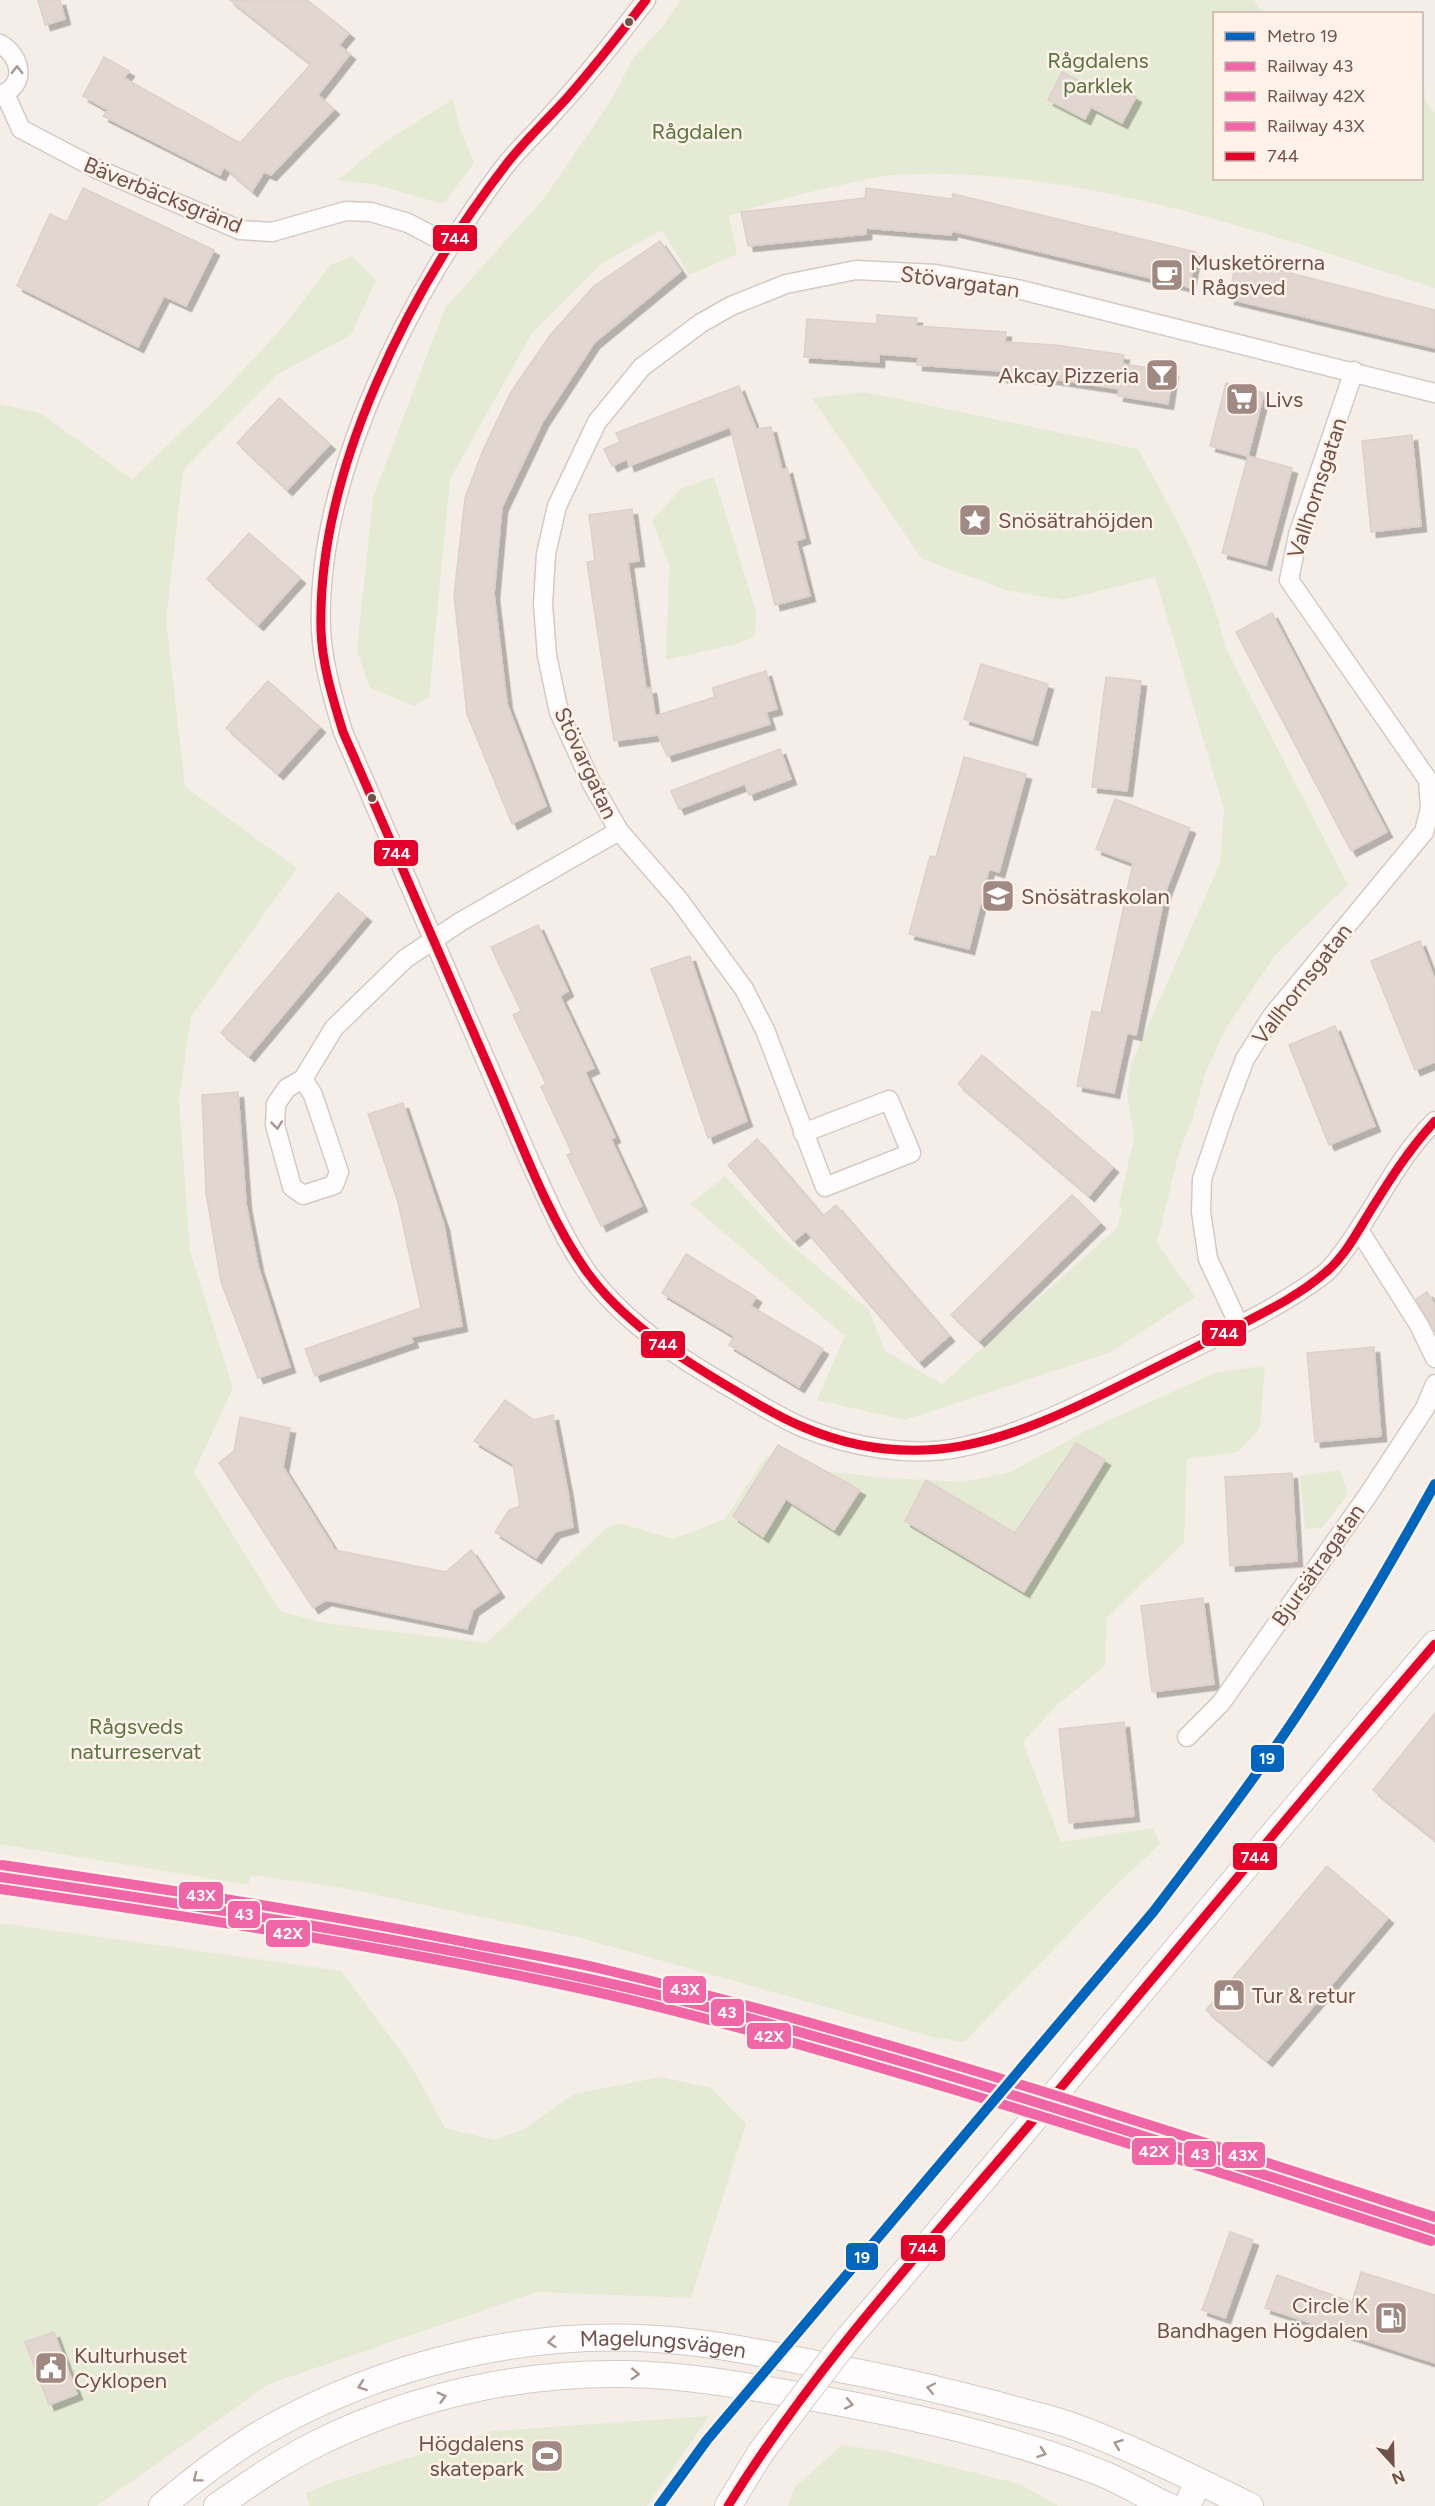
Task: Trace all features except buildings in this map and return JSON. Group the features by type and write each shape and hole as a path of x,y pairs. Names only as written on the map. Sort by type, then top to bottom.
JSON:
{"main road":[{"path":"728,2506 761,2452 846,2341 1029,2127 1275,1830 1435,1644"},
{"name":"Magelungsvägen","path":"162,2506 233,2451 264,2432 347,2391 390,2375 460,2356 504,2348 582,2339 656,2339 710,2344 892,2379 965,2396 1072,2426 1171,2468 1250,2506"},
{"name":"Magelungsvägen","path":"218,2506 299,2453 350,2428 389,2413 423,2402 500,2384 583,2374 671,2377 740,2385 856,2406 964,2430 1003,2439 1099,2472 1158,2504"},
{"path":"1158,2504 1171,2468"},
{"path":"1187,2506 1198,2482"}],"street":[{"path":"646,0 598,63 507,163 450,244 416,304 368,406 343,479 326,544 321,588 321,632 328,681 343,732 561,1231 590,1275 643,1329 687,1363 804,1428 847,1441 896,1449 929,1451 961,1447 1019,1431 1276,1306 1326,1272 1359,1230 1395,1169 1415,1142 1435,1121"},
{"name":"Bäverbäcksgränd","path":"0,44 14,54 19,69 16,83 2,95 21,129 97,169 240,230 272,232 346,211 371,212 408,223 450,244"},
{"name":"Stövargatan","path":"803,1133 889,1100 911,1153 825,1187 803,1133 765,1030 744,989 679,900 619,831 591,782 559,712 546,646 543,604 546,554 557,506 597,422 642,367 701,323 731,306 786,284 856,270 936,274 1017,289 1435,393"},
{"name":"Vallhornsgatan","path":"1239,1325 1208,1258 1201,1212 1202,1179 1245,1059 1272,1016 1429,832 1431,780 1289,580 1298,535 1354,371"},
{"path":"303,1079 313,1095 339,1172 334,1185 303,1195 291,1187 275,1125 276,1104 287,1088 303,1079 334,1028 405,958 460,922 619,831"},
{"path":"1359,1230 1419,1325 1435,1358"},
{"name":"Bjursätragatan","path":"1187,1737 1221,1703 1341,1533 1425,1408 1435,1384"}],"green space":[{"name":"Rågdalen","path":"681,0 1254,0 1261,12 1213,12 1213,180 1423,180 1423,81 1426,102 1435,113 1435,288 1236,225 1167,207 1098,191 1029,180 960,174 882,176 805,193 729,216 737,254 689,275 662,230 601,264 532,333 450,479 429,697 414,706 370,688 357,651 373,497 445,308 545,197 612,99 633,58 660,30"},
{"path":"453,99 459,125 474,163 443,204 372,184 338,180 383,143"},
{"name":"Rågsveds naturreservat","path":"352,256 376,280 351,335 278,374 183,470 166,620 185,787 297,868 191,1017 179,1099 190,1251 233,1388 194,1472 280,1611 324,1623 487,1643 605,1529 619,1523 673,1539 725,1519 767,1455 806,1469 886,1478 963,1482 1011,1472 1087,1430 1217,1372 1265,1366 1260,1428 1238,1452 1187,1459 1184,1542 1107,1618 1105,1666 1057,1705 1023,1742 1061,1842 1153,1828 1160,1844 1112,1889 964,2042 933,2037 577,1937 344,1888 251,1875 248,1885 0,1844 0,404 40,413 132,479 217,398 283,327 330,265"},
{"path":"865,392 1138,449 1177,520 1200,569 1225,647 1348,885 1276,954 1226,1028 1205,1074 1192,1120 1179,1152 1157,1243 1195,1297 1111,1352 905,1420 817,1400 845,1336 690,1204 725,1176 784,1239 869,1310 885,1351 942,1384 1117,1228 1122,1209 1119,1203 1134,1139 1127,1092 1132,1062 1220,863 1224,809 1155,577 1063,600 1006,590 922,559 812,398"},
{"path":"714,477 756,612 755,636 736,644 666,660 669,565 652,520 682,488"},
{"path":"1340,1470 1348,1494 1322,1528 1305,1529 1300,1476"},
{"path":"0,1923 341,1971 410,2064 445,2128 495,2140 524,2129 574,2094 661,2077 711,2088 746,2124 691,2298 537,2292 269,2384 97,2506 0,2506"},
{"name":"Högdalens skatepark","path":"709,2416 647,2506 309,2506 306,2493 333,2482 493,2431"},
{"path":"842,2445 890,2452 1020,2484 1058,2506 788,2506 794,2488"}],"metro line":[{"name":"19","path":"659,2506 707,2440 1154,1911 1247,1787 1299,1712 1335,1656 1435,1484"}],"rail line":[{"name":"43X","path":"2,1865 305,1912 602,1969 707,1995 917,2053 1435,2217"},
{"name":"43","path":"0,1877 372,1936 520,1964 677,1999 801,2032 988,2087 1435,2230"},
{"name":"42X","path":"0,1889 371,1947 518,1975 675,2011 922,2080 1431,2241"}],"transit line":[{"name":"744","path":"646,0 576,87 505,166 436,268 404,325 376,384 352,446 335,508 324,569 321,630 326,669 343,732 546,1201 572,1250 587,1272 616,1306 650,1335 686,1361 793,1423 845,1442 885,1449 924,1450 962,1446 999,1437 1074,1408 1248,1321 1305,1288 1333,1266 1344,1252 1400,1165 1435,1121"},
{"name":"744","path":"728,2506 796,2405 872,2309 1435,1644"}],"place":[{"name":"Musketörerna I Rågsved","path":"1167,275"},
{"name":"Akcay Pizzeria","path":"1162,375"},
{"name":"Livs","path":"1242,399"},
{"name":"Snösätrahöjden","path":"975,520"},
{"name":"Snösätraskolan","path":"998,896"},
{"name":"Tur & retur","path":"1229,1995"},
{"name":"Circle K Bandhagen Högdalen","path":"1391,2318"},
{"name":"Kulturhuset Cyklopen","path":"51,2368"},
{"name":"Högdalens skatepark","path":"547,2456"}],"park label":[{"name":"Rågdalens parklek","path":"1098,72"}]}
